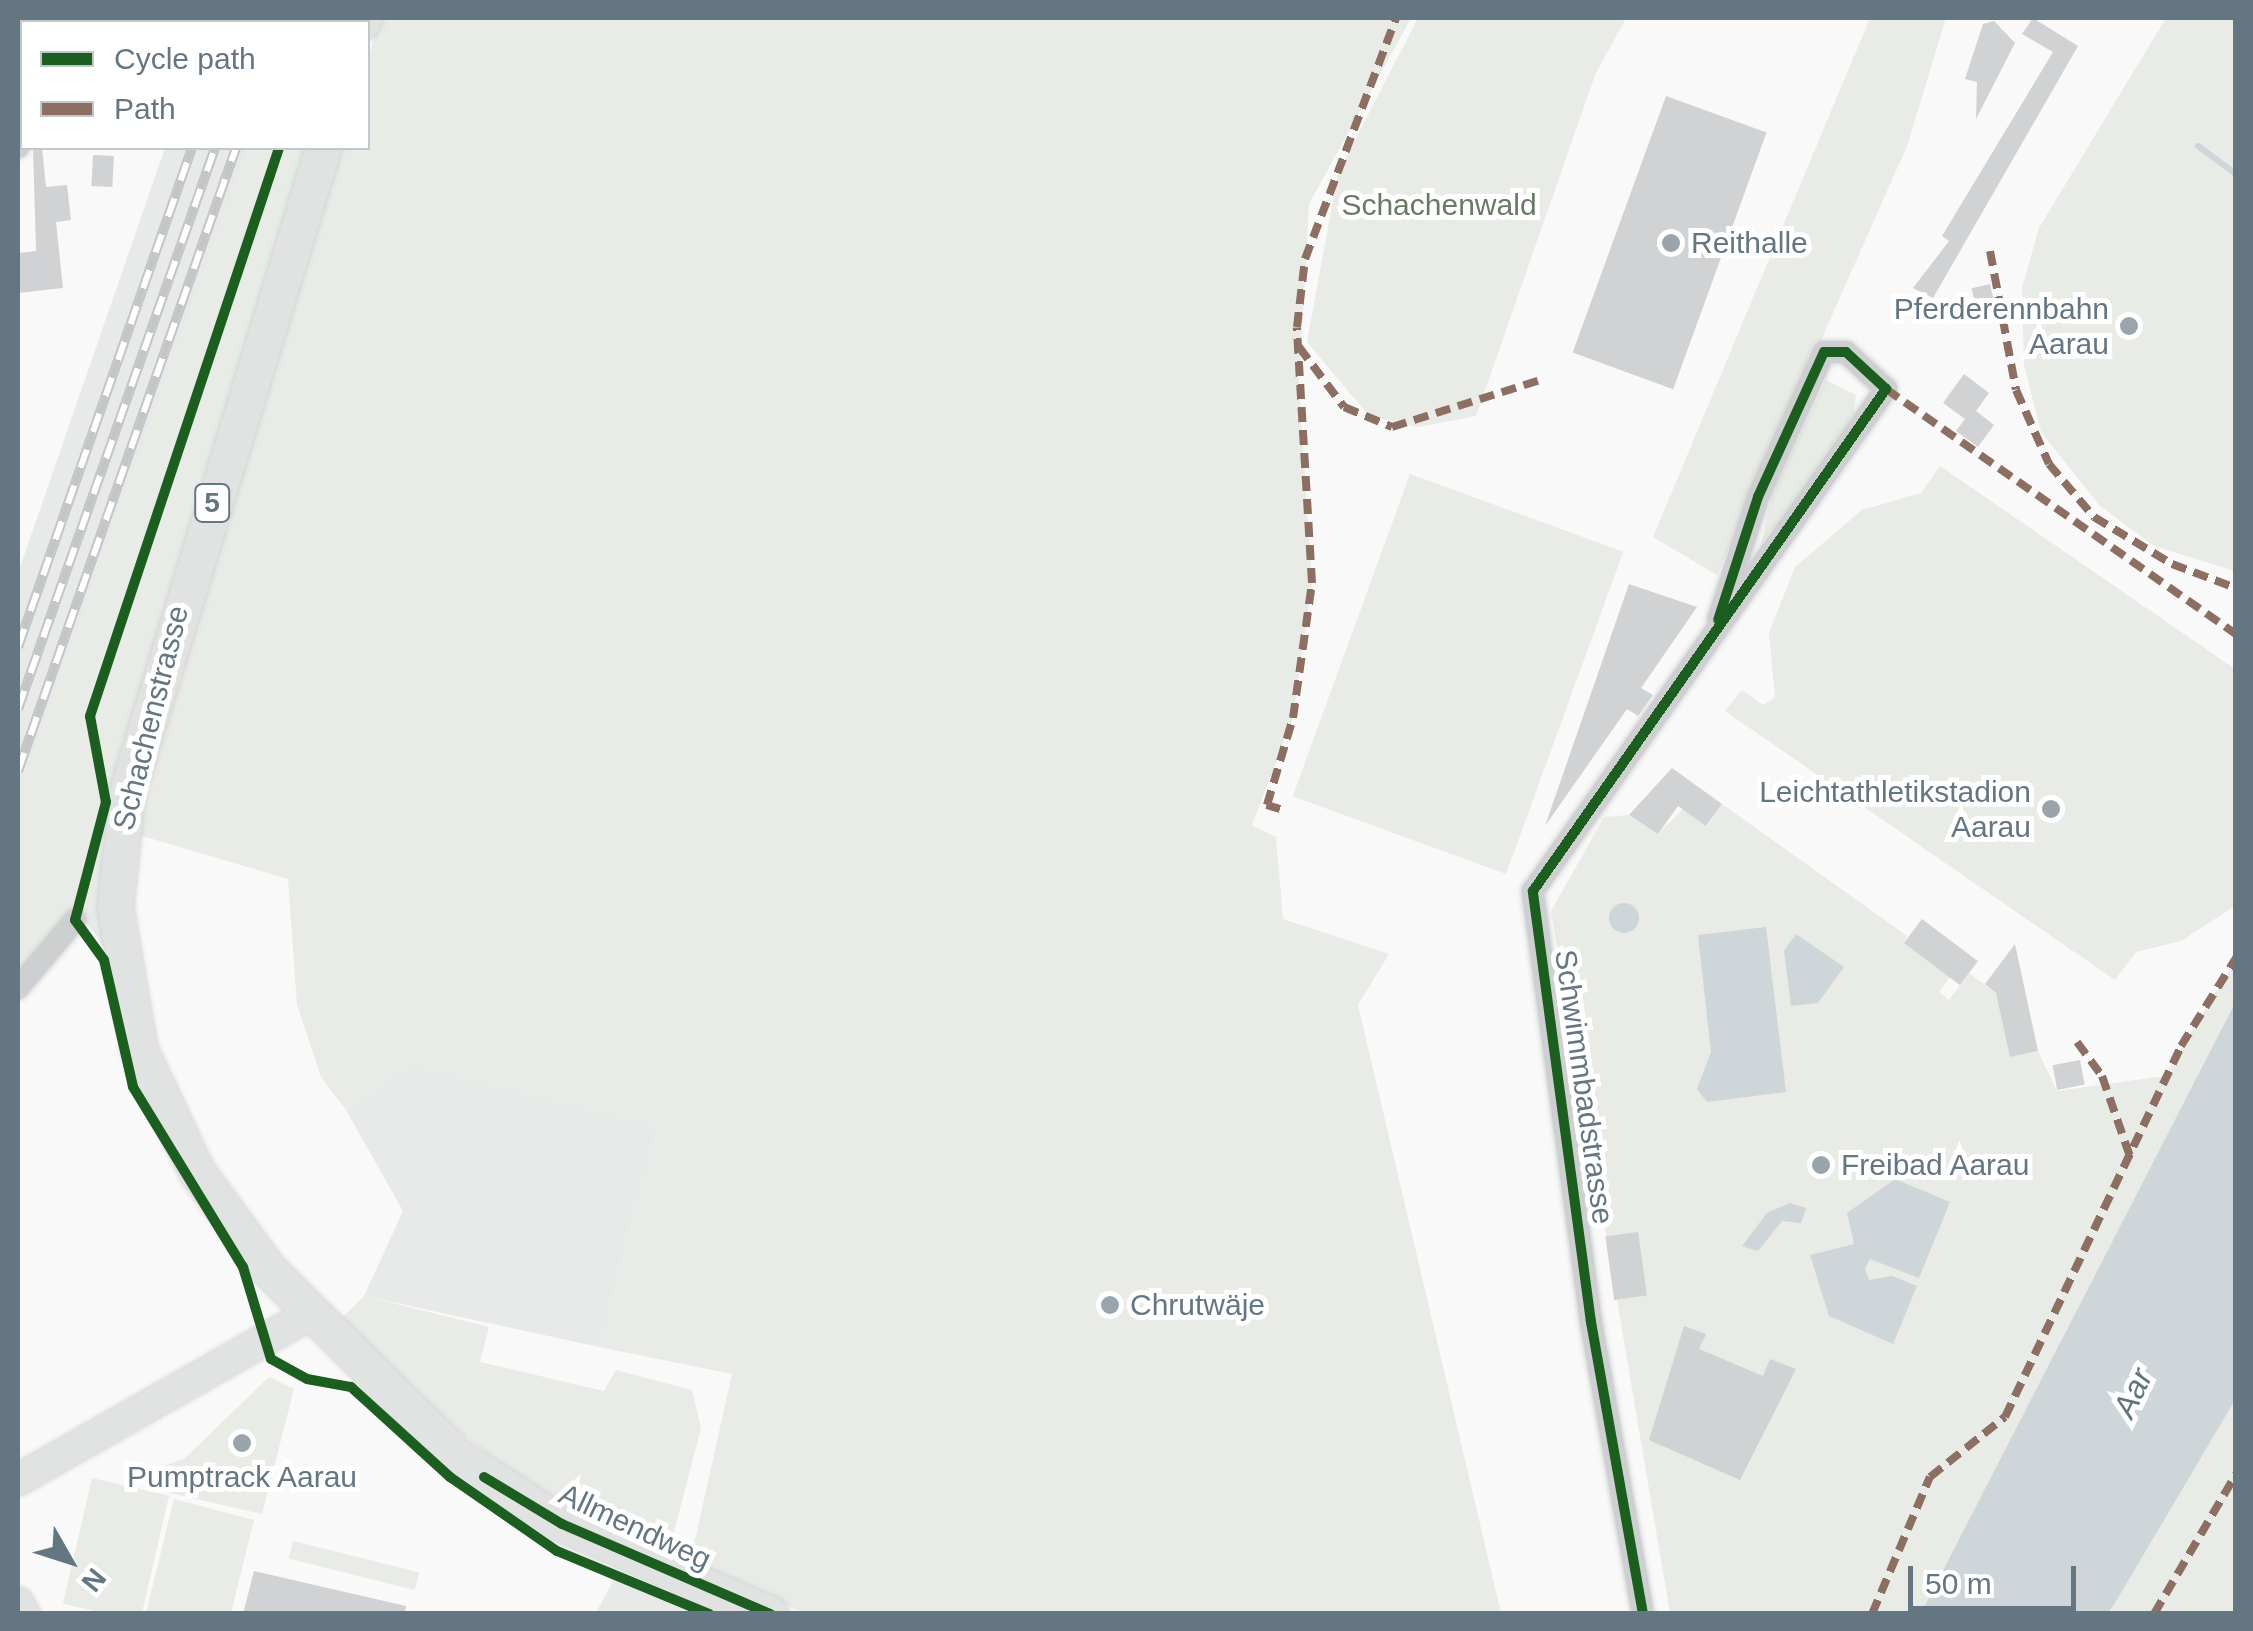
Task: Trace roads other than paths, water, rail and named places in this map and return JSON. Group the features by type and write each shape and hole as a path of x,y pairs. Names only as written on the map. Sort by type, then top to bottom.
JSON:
{"main road":[{"name":"Schachenstrasse","path":"309,1315 220,1206 162,1108 131,1021 115,907 127,790 322,150"},
{"name":"Allmendweg","path":"309,1315 456,1455 514,1496 770,1614"}],"street":[{"name":"Schwimmbadstrasse","path":"1643,1614 1590,1322 1533,891 1718,620 1886,389 1846,352 1824,352 1758,497 1718,620"},
{"path":"18,988 75,920"},
{"path":"18,1480 309,1315"},
{"path":"18,1603 24,1614"}],"water":[{"path":"1624,903 1634,908 1639,918 1634,928 1624,933 1614,928 1609,918 1614,908"},
{"path":"1766,927 1786,1092 1707,1102 1697,1089 1711,1052 1698,935"},
{"path":"1796,934 1844,967 1818,1003 1791,1006 1784,951"},
{"name":"Aar","path":"2235,1003 2235,1400 2109,1613 1921,1613"},
{"path":"1895,1179 1950,1202 1919,1278 1870,1259 1865,1269 1869,1280 1892,1276 1917,1286 1893,1344 1829,1316 1810,1255 1854,1244 1847,1213"},
{"path":"1790,1203 1806,1208 1801,1223 1782,1221 1758,1251 1742,1246 1767,1213"}],"waterway":[{"path":"2198,146 2236,174"}],"railway":[{"path":"18,647 191,150"},
{"path":"18,709 214,150"},
{"path":"18,771 235,150"}],"place":[{"name":"Reithalle","path":"1671,243"},
{"name":"Pferderennbahn Aarau","path":"2129,326"},
{"name":"Leichtathletikstadion Aarau","path":"2051,809"},
{"name":"Freibad Aarau","path":"1821,1165"},
{"name":"Chrutwäje","path":"1110,1305"},
{"name":"Pumptrack Aarau","path":"242,1443"}],"park label":[{"name":"Schachenwald","path":"1439,205"}]}
